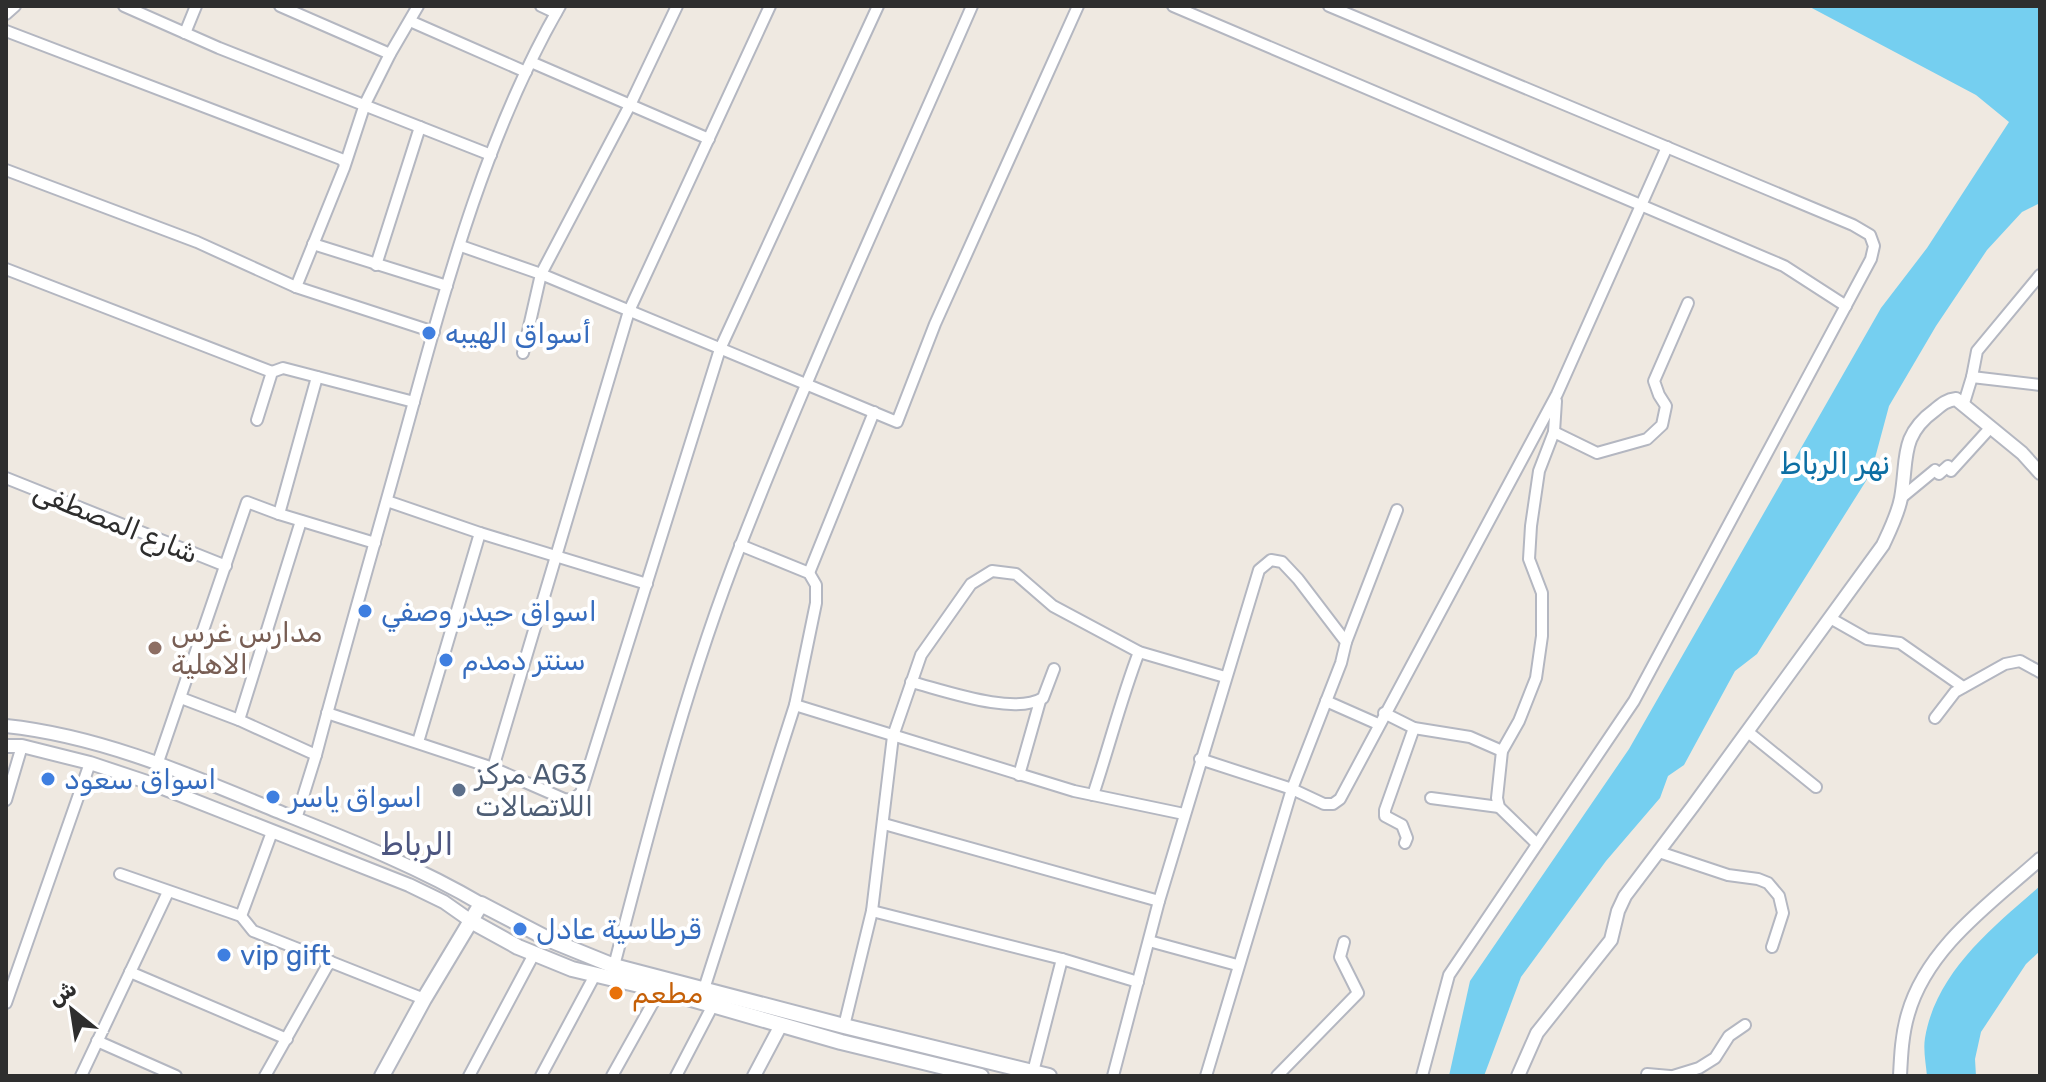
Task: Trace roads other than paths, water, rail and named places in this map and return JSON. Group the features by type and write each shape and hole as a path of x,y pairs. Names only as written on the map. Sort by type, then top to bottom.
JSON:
{"main road":[{"path":"382,1076 481,904 550,940 614,966 1049,1076"},
{"path":"471,921 534,954 595,975 981,1076"},
{"path":"939,1066 942,1050"}],"street":[{"path":"6,14 15,6"},
{"path":"124,6 491,155"},
{"path":"185,33 196,6"},
{"path":"280,6 390,54"},
{"path":"296,287 365,104 418,6"},
{"path":"289,838 316,755 447,286 491,155 526,72 558,10 541,6"},
{"path":"523,353 541,274 630,105 677,6"},
{"path":"493,768 629,311 770,6"},
{"path":"327,713 493,768 564,799 572,800 581,793 720,349 878,6"},
{"path":"614,966 656,803 692,684 740,545 972,6"},
{"path":"461,246 541,274 897,422 935,324 1078,6"},
{"path":"1173,6 1784,266 1846,306"},
{"path":"1329,6 1867,232 1874,246 1871,259 1634,701 1449,975 1422,1076"},
{"path":"410,21 526,72"},
{"path":"6,31 344,162"},
{"path":"531,62 709,139"},
{"path":"376,265 420,127"},
{"path":"1200,759 1292,789 1324,804 1333,804 1340,799 1557,394 1667,147"},
{"path":"6,170 197,242 296,287 434,332"},
{"path":"313,244 447,286"},
{"path":"6,269 272,372 283,368 414,402"},
{"path":"1964,403 1977,351 2040,275"},
{"path":"1554,432 1597,453 1647,439 1662,425 1666,406 1654,381 1688,303"},
{"path":"257,420 272,372"},
{"path":"279,514 317,377"},
{"path":"1972,377 2040,385"},
{"path":"1537,844 1499,807 1497,798 1502,751 1519,721 1536,678 1542,636 1542,593 1529,559 1539,471 1554,432 1557,394"},
{"path":"1518,1076 1537,1033 1611,940 1625,896 1883,545 1901,498 1906,447 1912,433 1925,417 1951,399 1964,403 2029,459 2040,473"},
{"path":"809,573 874,412"},
{"path":"1901,498 1935,470 1939,474 1948,466 1951,471 1991,427"},
{"name":"شارع المصطفى","path":"6,478 226,566"},
{"path":"387,501 647,584"},
{"path":"158,762 247,502 375,543"},
{"path":"1206,1076 1292,789 1397,510"},
{"path":"239,720 301,521"},
{"path":"418,742 480,533"},
{"path":"704,989 795,705 816,603 816,585 809,573 740,545"},
{"path":"1113,1076 1184,814 1259,570 1271,560 1282,562 1346,642"},
{"path":"844,1026 872,911 893,736 921,655 971,584 992,571 1016,574 1053,606 1139,652 1225,677"},
{"path":"1830,618 1867,639 1900,643 1963,687"},
{"path":"1093,795 1139,652"},
{"path":"1935,718 1963,687 2014,661 2040,672"},
{"path":"1019,775 1040,701 1054,669"},
{"path":"911,682 997,703 1040,701"},
{"path":"181,698 316,755"},
{"path":"1326,701 1378,724"},
{"path":"795,705 1019,775 1093,795 1184,814"},
{"path":"1384,713 1414,728 1470,737 1502,751"},
{"path":"6,726 59,735 158,762 422,871 481,904"},
{"path":"1405,843 1407,838 1402,825 1389,821 1385,810 1414,728"},
{"path":"1748,732 1816,787"},
{"path":"6,746 22,746 90,763 150,783 409,885 444,902 471,921"},
{"path":"6,800 22,746"},
{"path":"6,1003 90,763"},
{"path":"1431,798 1499,807"},
{"path":"884,824 1159,901"},
{"path":"241,916 272,832"},
{"path":"1659,852 1728,875 1758,879 1771,886 1779,896 1783,913 1772,947"},
{"path":"1900,1076 1908,1014 1943,948 2040,859"},
{"path":"120,874 241,916 253,931 424,999"},
{"path":"81,1076 168,892"},
{"path":"872,911 1062,959 1138,982"},
{"path":"1149,941 1237,965"},
{"path":"1277,1076 1358,993 1340,957 1344,942"},
{"path":"469,1076 534,954"},
{"path":"1033,1072 1062,959"},
{"path":"265,1076 330,961"},
{"path":"130,972 287,1039"},
{"path":"541,1076 595,975"},
{"path":"612,1076 660,990"},
{"path":"676,1076 713,1005"},
{"path":"754,1076 781,1025"},
{"path":"1647,1076 1671,1076 1699,1068 1715,1058 1729,1036 1745,1025"},
{"path":"97,1041 176,1076"}],"water":[{"name":"نهر الرباط","path":"1808,6 2040,6 2040,203 2022,212 1987,250 1936,326 1889,406 1871,473 1757,654 1735,671 1684,765 1668,776 1660,798 1606,861 1521,977 1484,1076 1449,1076 1470,981 1629,749 1881,308 1927,248 2009,122 1976,95"},
{"path":"2040,886 2040,951 2026,964 1981,1032 1975,1059 1976,1076 1927,1076 1925,1038 1941,992 1969,953"}],"place":[{"name":"أسواق الهيبه","path":"429,333"},
{"name":"اسواق حيدر وصفي","path":"365,611"},
{"name":"مدارس غرس الاهلية","path":"155,648"},
{"name":"سنتر دمدم","path":"446,660"},
{"name":"اسواق سعود","path":"48,779"},
{"name":"مركز AG3 اللاتصالات","path":"459,790"},
{"name":"اسواق ياسر","path":"273,797"},
{"name":"قرطاسية عادل","path":"520,929"},
{"name":"vip gift","path":"224,955"},
{"name":"مطعم","path":"616,993"}],"district":[{"name":"الرباط","path":"417,844"}]}
